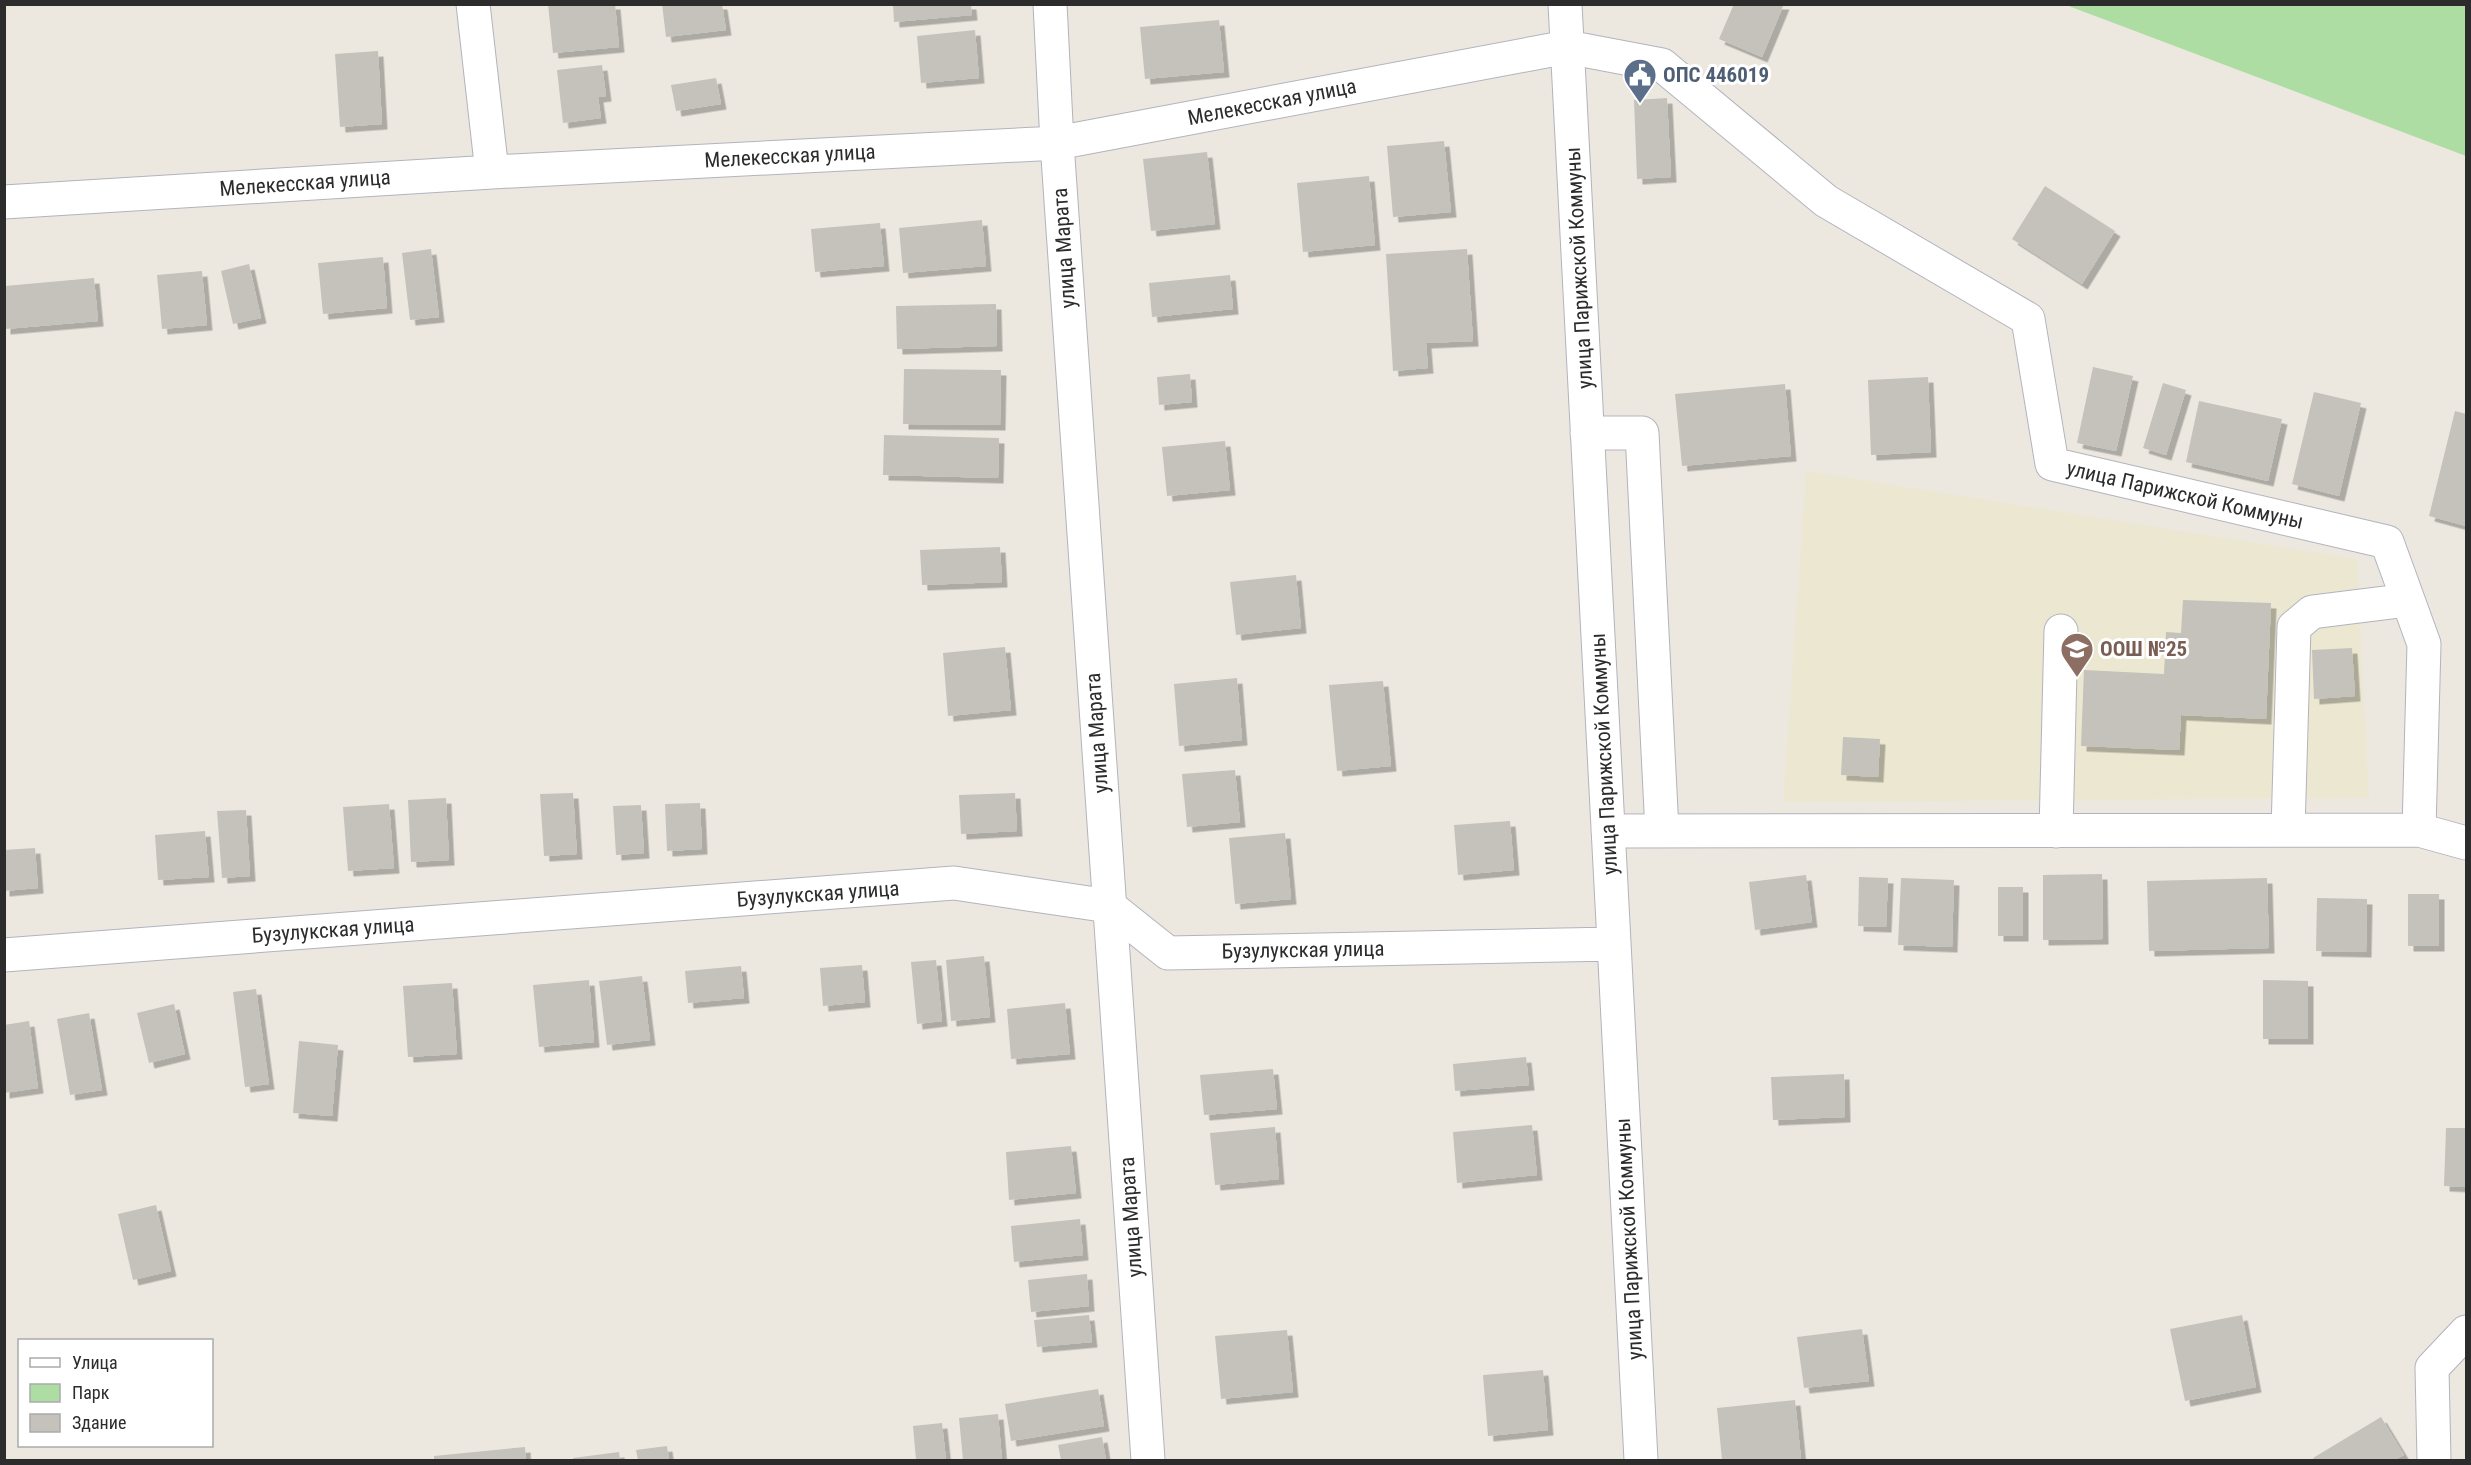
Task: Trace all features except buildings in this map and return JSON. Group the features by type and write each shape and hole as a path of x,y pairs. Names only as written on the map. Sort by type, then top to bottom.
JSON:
{"street":[{"path":"473,4 492,172"},
{"name":"улица Марата","path":"1050,4 1057,143 1148,1461"},
{"name":"улица Парижской Коммуны","path":"1565,4 1641,1461"},
{"name":"Мелекесская улица","path":"4,201 492,172 1057,143 1567,46"},
{"name":"улица Парижской Коммуны","path":"1567,46 1662,65 1826,201 2028,319 2052,464 2387,542 2424,644 2419,830"},
{"path":"1587,433 1642,433 1662,831"},
{"path":"2289,830 2294,627 2312,612 2408,600"},
{"path":"2056,831 2061,631"},
{"path":"1608,831 2419,830 2466,843"},
{"name":"Бузулукская улица","path":"4,955 954,883 1109,906 1168,953 1614,944"},
{"path":"2434,1461 2432,1368 2466,1332"}],"shaded area":[{"name":"ООШ №25","path":"1806,471 2357,559 2369,798 1783,802"}],"green space":[{"path":"2066,5 2466,5 2466,156"}],"place":[{"name":"ОПС 446019","path":"1640,104"},
{"name":"ООШ №25","path":"2077,678"}]}
